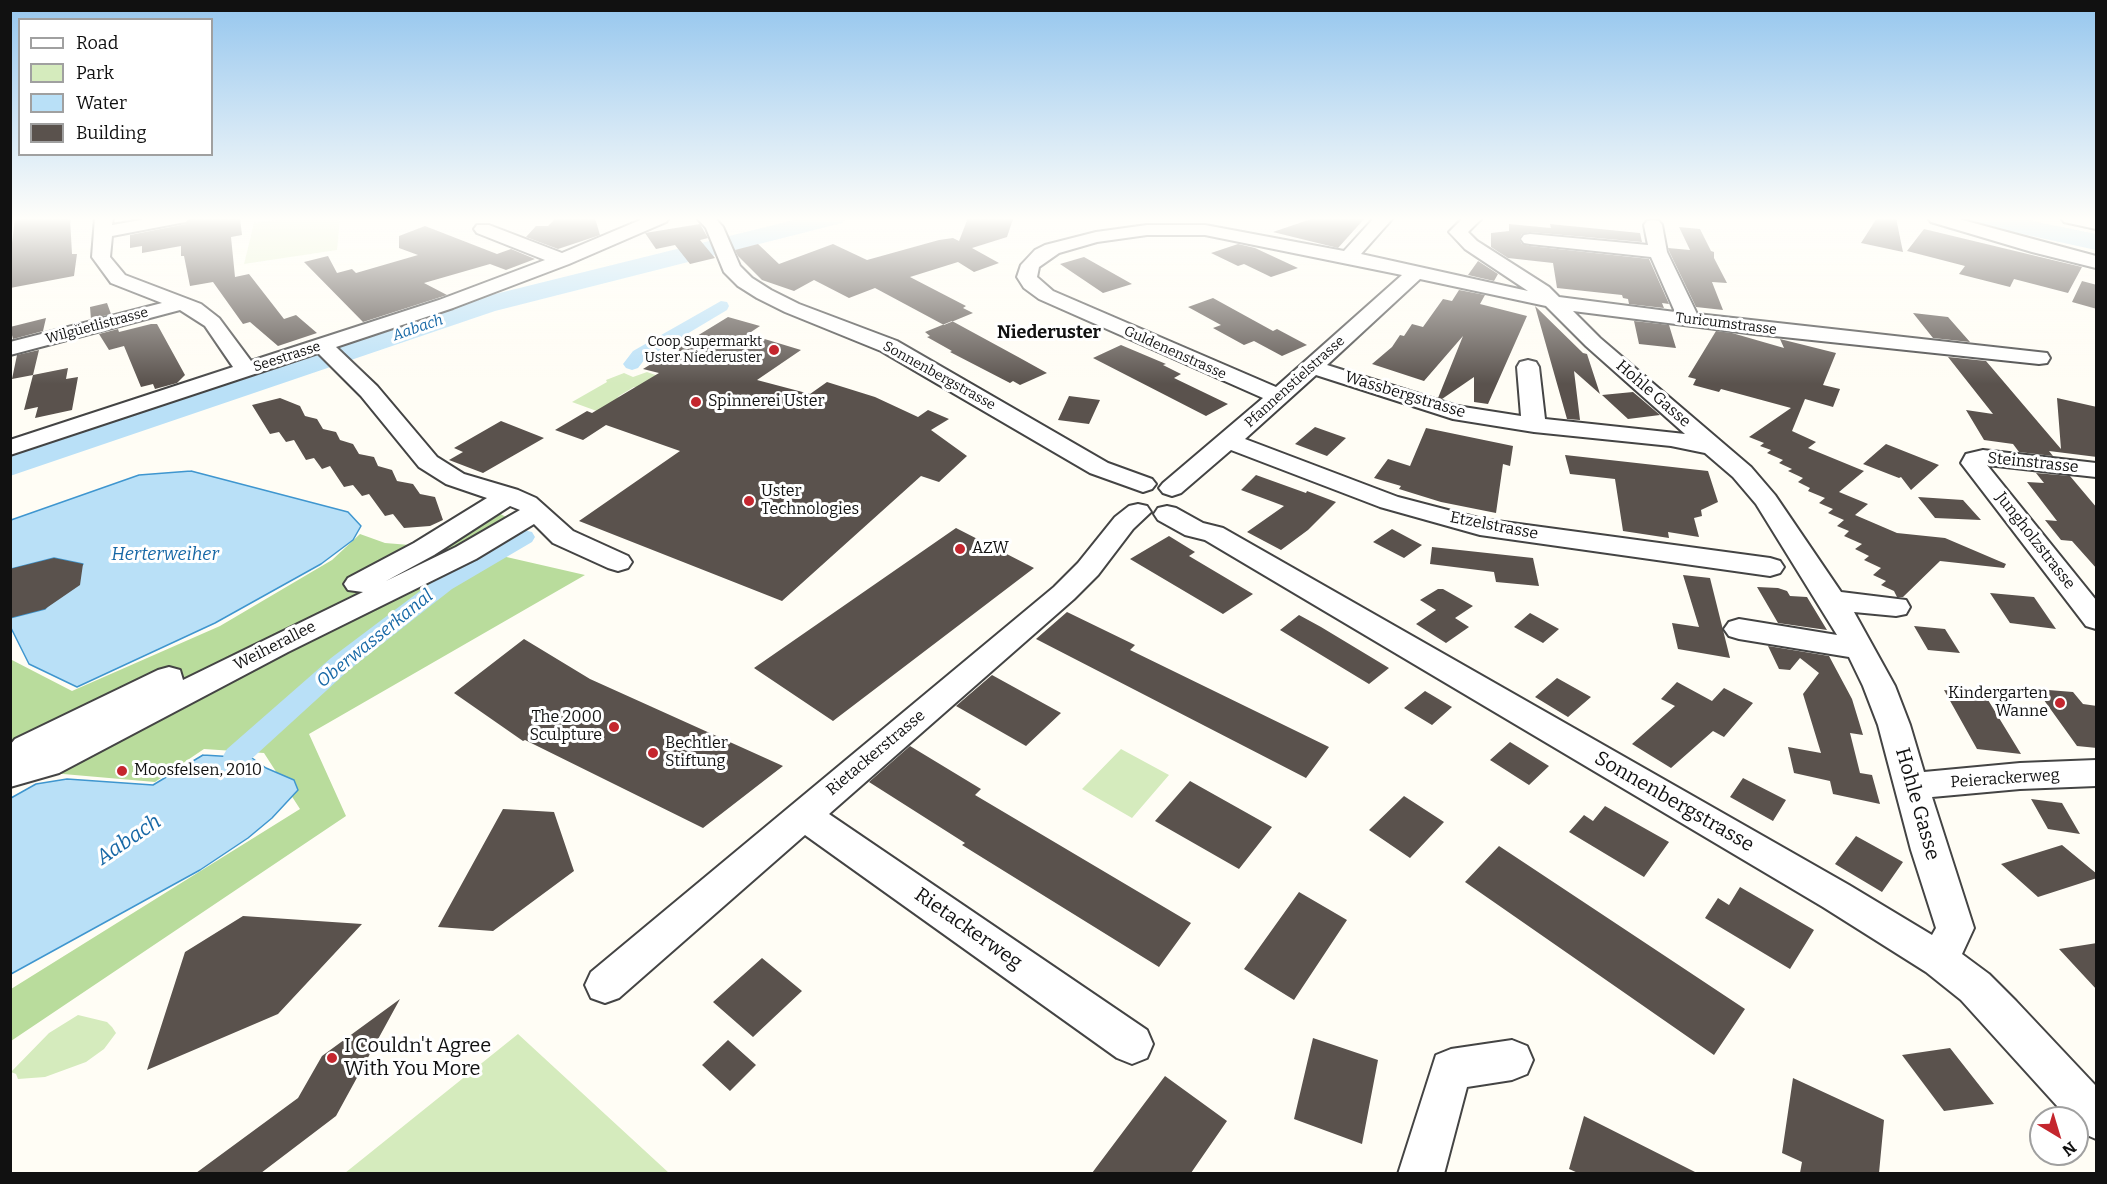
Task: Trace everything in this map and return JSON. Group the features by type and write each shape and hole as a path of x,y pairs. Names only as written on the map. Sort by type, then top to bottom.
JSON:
{"street":[{"path":"114,273 118,279 194,308 212,322 247,371"},
{"name":"Seestrasse","path":"10,448 247,371 331,354 446,304 527,273"},
{"name":"Sonnenbergstrasse","path":"736,273 764,294 792,308 889,346 1154,499 1194,529 1214,534 1836,896 1940,960 1975,987 2097,1117"},
{"name":"Guldenenstrasse","path":"1028,273 1027,277 1031,284 1046,295 1279,397"},
{"name":"Pfannenstielstrasse","path":"1154,499 1229,441 1415,273"},
{"name":"Turicumstrasse","path":"1422,273 1553,302 1689,320 2039,358"},
{"name":"Hohle Gasse","path":"1514,273 1542,291 1593,342 1742,472 1766,500 1832,600 1861,649 1894,725 1913,786 1929,850 1955,928 1940,960"},
{"path":"1668,273 1689,320"},
{"name":"Wilgüetlistrasse","path":"10,350 183,303"},
{"path":"331,354 369,391 428,462 455,479 509,495 527,503 563,537 618,562"},
{"name":"Wassbergstrasse","path":"1312,367 1454,412 1534,425 1671,439 1714,447"},
{"path":"1528,367 1534,425"},
{"name":"Etzelstrasse","path":"1229,441 1389,502 1480,527 1770,567"},
{"name":"Steinstrasse","path":"1973,463 1976,459 1983,457 2097,470"},
{"name":"Jungholzstrasse","path":"1973,463 2097,619"},
{"name":"Weiherallee","path":"10,768 27,748 358,584 424,549 509,495"},
{"name":"Rietackerstrasse","path":"605,985 1064,593 1088,569 1124,524 1154,499"},
{"name":"Weiherallee","path":"10,774 46,764 297,635 466,553 537,511"},
{"path":"1832,600 1896,607"},
{"path":"1739,630 1861,649"},
{"name":"Peierackerweg","path":"1913,786 2020,776 2097,773"},
{"name":"Rietackerweg","path":"804,815 1132,1044"},
{"path":"1421,1173 1451,1069 1512,1060"}],"green space":[{"path":"647,372 664,378 645,390 634,387 619,396 605,414 572,402 607,382 606,380 624,373 633,377"},
{"path":"486,506 528,529 489,553 585,575 309,734 346,816 11,1041 11,989 300,809 264,753 204,749 155,782 17,770 11,759 10,659 72,691 220,626 332,560 360,534 385,543 422,546"},
{"path":"1121,749 1169,775 1132,818 1082,789"},
{"path":"78,1015 107,1022 112,1027 116,1033 104,1049 86,1062 45,1077 18,1079 16,1074 11,1072 49,1033"},
{"path":"518,1034 669,1173 345,1173"}],"water":[{"name":"Herterweiher","path":"191,471 348,512 361,526 353,540 321,564 215,623 77,687 29,664 11,628 10,618 45,609 83,564 54,558 11,569 11,520 139,475"},
{"path":"203,755 252,758 266,768 294,780 298,790 272,818 248,838 200,870 11,974 11,798 36,784 67,779 153,785"}],"building":[{"path":"10,273 74,273 74,276 10,288"},
{"path":"187,273 235,273 235,277 249,274 284,319 296,315 317,333 278,346 250,322 243,324 213,282 190,286"},
{"path":"315,273 458,273 424,283 447,295 363,322"},
{"path":"755,273 922,273 910,277 966,306 963,308 973,313 944,325 875,288 849,298 814,280 794,291 762,280"},
{"path":"1074,273 1113,273 1132,284 1103,293"},
{"path":"1263,273 1282,273 1271,277"},
{"path":"1469,273 1498,274 1494,281 1468,275"},
{"path":"1555,273 1655,273 1669,304 1662,303 1664,308 1629,304 1628,299 1623,298 1622,295 1557,288"},
{"path":"1680,273 1722,273 1727,283 1712,282 1723,310 1696,307"},
{"path":"2079,273 2068,293 2014,279 2010,287 1959,274"},
{"path":"2082,281 2097,285 2097,309 2072,302"},
{"path":"1459,290 1485,295 1480,304 1527,316 1488,404 1474,402 1474,377 1442,399 1438,398 1463,336 1424,381 1372,364 1392,347 1400,335 1404,336 1412,324 1423,327 1443,299 1452,301"},
{"path":"1213,298 1273,331 1277,329 1307,345 1282,356 1254,341 1244,345 1213,328 1221,325 1188,307"},
{"path":"107,303 111,314 91,319 90,307"},
{"path":"1535,306 1583,353 1587,354 1600,394 1574,371 1580,420 1567,419"},
{"path":"1913,313 1948,317 1970,342 1933,338"},
{"name":"Uster Technologies","path":"728,317 760,326 748,334 801,350 757,380 810,394 827,382 875,397 918,417 928,410 949,419 931,430 967,456 939,482 921,476 782,601 579,521 680,451 606,425 583,440 555,430 587,411 592,413 659,373 643,369"},
{"path":"46,318 43,331 13,339 10,327"},
{"path":"952,321 1047,373 1020,385 1013,381 1010,383 950,352 952,351 927,337 930,336 925,332"},
{"path":"1634,321 1669,325 1676,348 1639,344"},
{"path":"157,324 185,375 177,383 155,389 153,384 141,387 124,346 109,350 99,334 118,329 119,332"},
{"path":"1716,331 1732,333 1784,348 1780,339 1836,353 1823,385 1840,389 1833,407 1805,399 1792,431 1816,442 1808,448 1864,471 1839,492 1868,504 1855,515 1897,533 1945,538 2006,564 2004,568 1940,561 1903,597 1897,597 1894,591 1881,585 1886,581 1873,575 1881,568 1864,560 1869,556 1855,549 1862,544 1844,536 1849,531 1837,526 1844,520 1828,513 1833,509 1819,503 1825,498 1808,491 1810,488 1798,482 1803,478 1788,471 1792,469 1779,463 1783,460 1767,453 1771,450 1760,446 1764,443 1749,437 1791,408 1721,389 1719,392 1693,385 1696,379 1688,377"},
{"path":"1121,345 1166,364 1163,365 1181,374 1174,378 1228,404 1206,416 1093,358"},
{"path":"39,350 33,375 12,379 17,355"},
{"path":"1948,357 1986,361 2061,449 2057,398 2097,407 2097,457 2049,451 2053,456 2019,452 2013,444 1984,440 1966,410 1993,414"},
{"path":"68,368 66,379 78,377 72,410 35,418 38,407 24,410 33,375"},
{"path":"1633,392 1660,415 1628,419 1602,395"},
{"path":"1069,396 1100,400 1089,424 1058,420"},
{"path":"280,398 300,406 305,416 317,419 323,429 336,432 340,440 353,444 359,454 374,457 378,466 392,470 397,481 413,484 420,494 435,497 443,520 430,526 404,528 393,514 385,516 369,494 362,496 353,485 344,487 330,466 322,469 314,458 306,460 294,440 286,442 279,432 270,434 252,405"},
{"path":"501,421 544,438 483,473 449,460 463,452 454,448"},
{"path":"1315,427 1346,438 1327,456 1295,444"},
{"path":"1426,428 1513,446 1510,466 1503,464 1496,513 1441,502 1399,489 1401,486 1374,478 1388,459 1410,466"},
{"path":"1886,444 1939,465 1911,490 1901,477 1863,464"},
{"path":"1565,455 1708,471 1718,502 1701,510 1702,516 1694,518 1699,537 1668,532 1669,538 1623,531 1615,479 1570,474"},
{"path":"2036,473 2070,476 2097,508 2097,569 2072,541 2061,540 2045,520 2057,521 2027,482 2044,483"},
{"path":"1256,475 1336,502 1308,530 1281,550 1247,532 1284,506 1241,490"},
{"path":"1918,497 1963,500 1981,520 1935,518"},
{"path":"956,528 1034,568 833,721 754,668"},
{"path":"1392,529 1422,545 1404,558 1373,542"},
{"path":"1169,536 1195,552 1189,556 1253,594 1223,614 1130,559"},
{"path":"1432,547 1533,558 1539,586 1496,582 1494,572 1430,564"},
{"path":"54,558 83,564 80,585 45,609 10,618 10,569"},
{"path":"1683,575 1710,578 1730,658 1678,649 1672,623 1699,627"},
{"path":"1757,587 1778,588 1787,591 1790,596 1807,597 1827,630 1778,623"},
{"path":"1438,589 1443,589 1473,606 1455,618 1469,627 1446,643 1416,624 1436,610 1420,600"},
{"path":"1990,593 2034,597 2056,629 2010,623"},
{"path":"1067,612 1135,645 1130,650 1329,747 1306,778 1036,639"},
{"path":"1530,613 1559,629 1543,643 1514,627"},
{"path":"1299,615 1389,668 1369,684 1280,630"},
{"path":"1914,626 1945,629 1960,653 1928,650"},
{"name":"Bechtler Stiftung","path":"524,639 590,679 783,766 703,828 523,741 454,693"},
{"path":"1768,646 1829,656 1852,699 1863,735 1850,733 1860,773 1872,775 1880,804 1833,794 1830,781 1794,773 1788,747 1821,753 1803,694 1819,673 1800,658 1790,670 1779,669"},
{"path":"992,675 1061,713 1026,746 956,706"},
{"path":"1557,678 1591,697 1568,717 1535,697"},
{"path":"1677,682 1712,701 1724,688 1753,703 1724,737 1713,731 1671,768 1632,744 1675,706 1661,699"},
{"name":"Kindergarten Wanne","path":"2036,689 2073,692 2083,704 2097,706 2097,748 2077,746"},
{"path":"1944,690 1985,695 2021,754 1977,749"},
{"path":"1425,691 1452,707 1432,725 1404,708"},
{"path":"1510,742 1549,766 1529,785 1490,760"},
{"path":"910,746 981,789 975,795 1191,923 1159,967 962,845 965,843 869,782"},
{"path":"1743,778 1786,800 1773,821 1730,797"},
{"path":"1190,781 1272,827 1239,869 1155,821"},
{"path":"1404,796 1444,822 1410,858 1369,830"},
{"path":"2031,799 2062,803 2080,834 2048,829"},
{"path":"1605,806 1669,842 1644,877 1569,832 1584,815 1593,821"},
{"path":"503,809 554,812 574,871 493,931 438,927"},
{"path":"1856,836 1903,862 1882,892 1835,864"},
{"path":"2062,845 2097,874 2097,878 2038,897 2001,864"},
{"path":"1499,846 1745,1009 1714,1055 1465,882"},
{"path":"1740,887 1814,930 1790,969 1705,918 1718,898 1729,905"},
{"path":"1299,892 1347,920 1294,1000 1244,969"},
{"path":"243,916 362,924 278,1014 147,1070 185,952"},
{"path":"2097,943 2097,990 2059,949"},
{"path":"762,958 802,991 753,1037 713,1002"},
{"path":"400,999 336,1116 261,1173 196,1173 298,1098 322,1056"},
{"path":"1313,1038 1378,1060 1362,1144 1294,1119"},
{"path":"728,1040 756,1065 730,1091 702,1065"},
{"path":"1950,1048 1994,1104 1944,1111 1902,1055"},
{"path":"1165,1076 1227,1121 1191,1173 1092,1173"},
{"path":"1793,1078 1884,1120 1879,1173 1800,1173 1802,1162 1782,1153"},
{"path":"1584,1116 1697,1173 1578,1173 1569,1169"}],"waterway":[{"name":"Aabach","path":"10,465 485,305 612,273"},
{"name":"Oberwasserkanal","path":"632,364 639,355 721,306"},
{"name":"Oberwasserkanal","path":"237,756 340,664 444,584 524,537"}],"place":[{"name":"Coop Supermarkt Uster Niederuster","path":"774,350"},
{"name":"Spinnerei Uster","path":"696,402"},
{"name":"Uster Technologies","path":"749,501"},
{"name":"AZW","path":"960,549"},
{"name":"Kindergarten Wanne","path":"2060,703"},
{"name":"The 2000 Sculpture","path":"614,727"},
{"name":"Bechtler Stiftung","path":"653,753"},
{"name":"Moosfelsen, 2010","path":"122,771"},
{"name":"I Couldn't Agree With You More","path":"332,1058"}],"district":[{"name":"Niederuster","path":"1049,333"}]}
